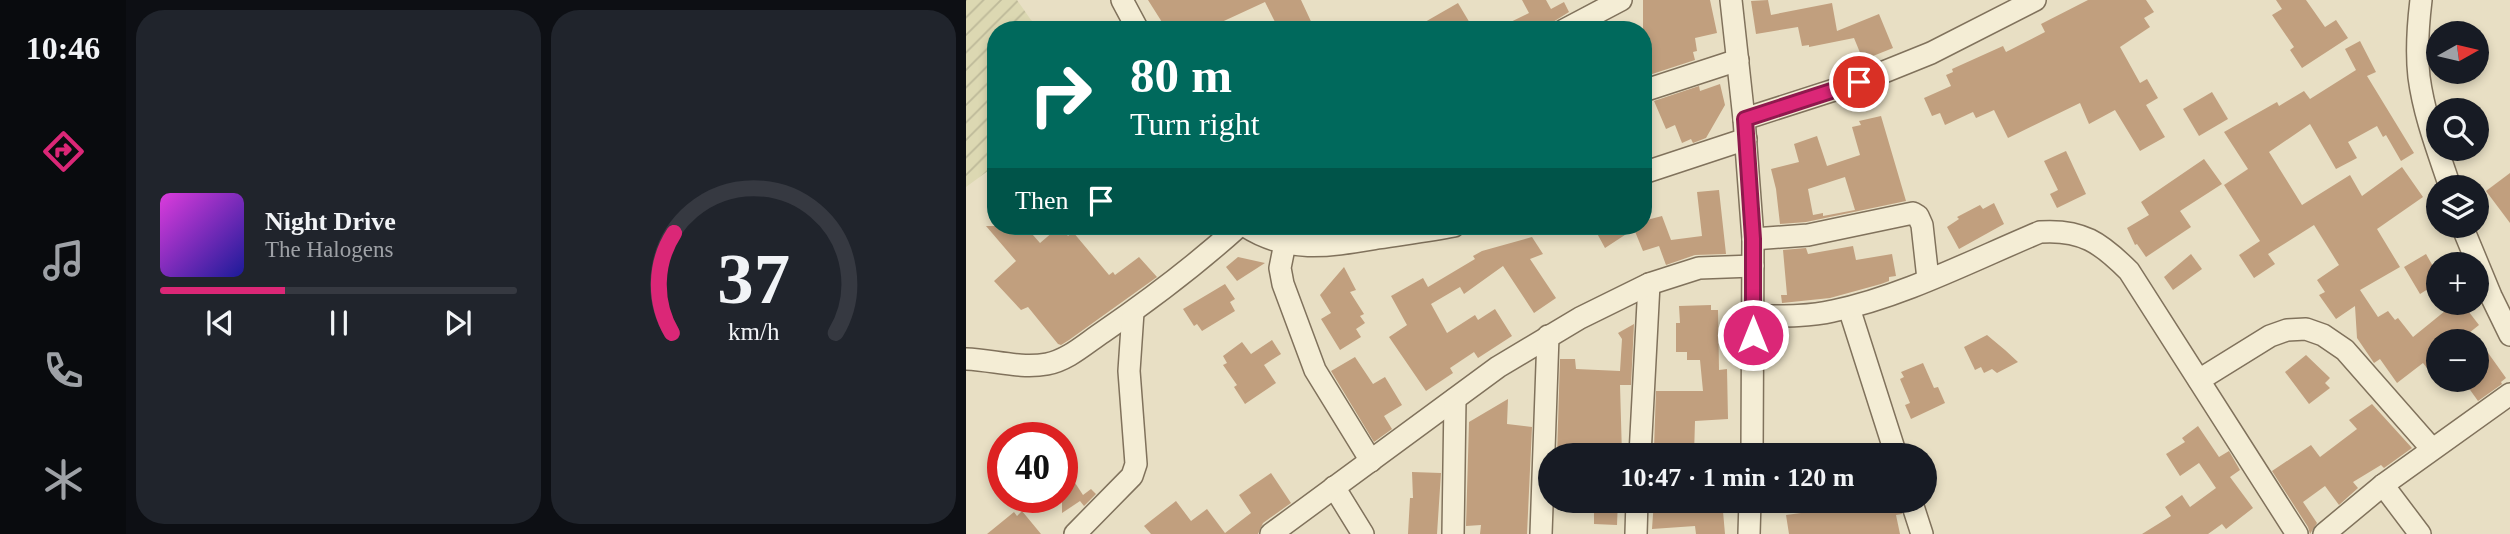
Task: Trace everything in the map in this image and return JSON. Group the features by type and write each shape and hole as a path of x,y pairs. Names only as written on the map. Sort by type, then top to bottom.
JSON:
{"street":[{"path":"1122,0 1133,21"},
{"path":"1581,21 1621,0"},
{"path":"1731,0 1745,129 1753,239 1752,443"},
{"path":"1652,169 1931,53 2035,0"},
{"path":"2421,0 2419,76 2428,121 2446,175"},
{"path":"1652,88 1738,60"},
{"path":"1753,239 1808,235 1913,214 1918,216 1922,225 1928,279"},
{"path":"1753,316 1780,317 1849,308 1928,279 2040,232 2061,230 2085,236 2106,248 2129,271 2297,534"},
{"path":"966,359 1030,366 1049,363 1070,355 1194,268 1232,235"},
{"path":"1259,235 1285,243 1316,247 1392,235"},
{"path":"2467,238 2510,335"},
{"path":"1285,243 1280,268 1283,284 1315,370 1371,461"},
{"path":"1270,534 1498,367 1612,300 1649,284 1699,268 1753,266"},
{"path":"1641,443 1649,284"},
{"path":"1849,308 1892,443"},
{"path":"1088,530 1126,485 1136,464 1129,371 1133,312"},
{"path":"2199,380 2270,336 2287,330 2306,329 2323,335 2345,350 2432,449"},
{"path":"1541,534 1548,336"},
{"path":"2324,534 2383,485 2510,394"},
{"path":"1452,534 1455,399"},
{"path":"2383,485 2420,534"},
{"path":"1334,487 1363,534"},
{"path":"1636,534 1637,513"},
{"path":"1749,534 1750,513"},
{"path":"1915,513 1922,534"}],"shaded area":[{"path":"966,0 1017,0 1032,21 987,21 987,172 966,187"}],"building":[{"path":"1148,0 1301,0 1311,21 1274,21 1265,2 1224,21 1161,21"},
{"path":"1522,0 1546,0 1551,9 1564,2 1569,12 1555,21 1513,21 1529,13"},
{"path":"1643,0 1710,0 1717,33 1695,38 1695,60 1652,74 1652,21 1643,21"},
{"path":"1768,0 1771,15 1832,3 1837,31 1879,14 1893,48 1863,60 1854,38 1809,47 1802,46 1798,27 1756,34 1751,1"},
{"path":"2088,0 2146,0 2154,12 2144,18 2150,27 2120,47 2140,83 2147,79 2158,98 2146,105 2165,137 2140,151 2115,110 2089,124 2080,103 2008,138 1994,110 1976,118 1973,112 1945,125 1940,113 1932,116 1924,98 1951,86 1946,75 1953,72 1952,69 2003,46 2006,52 2045,32 2041,24"},
{"path":"2276,0 2306,0 2325,27 2336,20 2348,38 2302,68 2290,50 2294,47 2272,15 2282,9"},
{"path":"1458,3 1469,21 1427,21"},
{"path":"2360,41 2376,72 2367,76 2414,153 2401,161 2386,135 2383,137 2377,126 2348,142 2357,158 2336,169 2310,124 2269,152 2302,205 2350,175 2362,196 2402,167 2423,197 2377,229 2400,267 2360,290 2378,317 2388,311 2395,320 2398,318 2413,337 2440,315 2471,315 2479,325 2474,329 2426,329 2426,367 2423,363 2397,383 2380,359 2374,363 2357,338 2355,306 2336,319 2319,295 2325,292 2317,280 2339,265 2314,225 2268,254 2275,264 2254,278 2239,255 2260,241 2224,185 2248,169 2224,132 2277,102 2279,106 2304,91 2310,99 2356,70 2345,49"},
{"path":"1720,84 1725,105 1706,138 1693,143 1691,139 1682,143 1675,125 1666,129 1654,101 1699,86 1700,91"},
{"path":"2212,92 2228,119 2199,136 2183,109"},
{"path":"1881,116 1906,201 1806,222 1780,224 1771,169 1799,162 1794,144 1817,136 1827,166 1860,155 1852,127 1861,125 1859,121","holes":["1845,177 1855,210 1823,216 1823,213 1813,215 1808,189"]},
{"path":"2066,151 2086,194 2057,208 2050,194 2058,190 2044,161"},
{"path":"2204,159 2222,184 2180,211 2191,227 2146,257 2137,244 2135,245 2127,228 2149,215 2141,202"},
{"path":"2510,173 2510,223 2489,195 2489,189"},
{"path":"1719,190 1726,254 1695,255 1666,265 1659,246 1643,251 1636,235 1652,235 1652,219 1662,216 1671,240 1702,236 1697,192"},
{"path":"1994,203 2004,224 1959,249 1947,227 1959,219 1957,217 1980,205 1983,209"},
{"path":"994,235 1033,235 1040,243 1049,235 1076,235 1109,275 1113,272 1115,275 1139,257 1157,277 1061,345 1028,307 1021,310 994,281 1016,261"},
{"path":"1598,235 1625,235 1605,248"},
{"path":"1532,237 1543,254 1530,259 1556,298 1534,313 1503,266 1464,294 1460,287 1431,304 1447,333 1475,315 1478,320 1495,309 1512,336 1478,358 1474,352 1450,368 1453,373 1426,391 1389,337 1407,325 1391,296 1423,278 1428,287 1475,259 1473,256 1482,251"},
{"path":"1853,246 1856,260 1892,254 1896,276 1889,277 1889,281 1881,284 1830,298 1782,303 1781,295 1787,295 1783,250 1806,248 1808,254"},
{"path":"2191,254 2202,269 2173,290 2164,277"},
{"path":"2426,254 2426,290 2420,294 2404,267"},
{"path":"1238,257 1265,263 1237,281 1226,267"},
{"path":"1344,267 1356,290 1350,292 1364,314 1360,316 1365,323 1356,329 1361,337 1340,350 1321,319 1331,313 1320,295"},
{"path":"1225,284 1235,299 1230,302 1235,311 1202,331 1197,324 1194,326 1183,309"},
{"path":"1711,305 1711,310 1718,310 1719,370 1727,369 1728,419 1695,421 1694,443 1654,443 1656,391 1703,391 1700,360 1687,360 1687,352 1676,352 1676,323 1680,323 1679,306"},
{"path":"1634,324 1631,385 1620,385 1622,443 1557,443 1560,359 1575,359 1576,369 1620,371 1622,339 1618,333"},
{"path":"1987,335 2018,362 1997,373 1992,369 1984,373 1981,367 1975,370 1964,347"},
{"path":"1272,340 1281,354 1264,365 1276,383 1245,404 1234,387 1237,385 1223,365 1227,363 1223,356 1242,342 1251,354"},
{"path":"2489,354 2506,378 2502,384 2478,401 2472,392 2489,392"},
{"path":"2306,355 2330,378 2325,383 2330,388 2309,404 2285,372"},
{"path":"1355,357 1373,384 1385,377 1402,405 1384,416 1392,429 1374,442 1331,371"},
{"path":"1923,363 1934,388 1938,387 1945,403 1911,419 1905,405 1910,403 1900,379 1904,377 1901,372"},
{"path":"1508,399 1507,424 1532,427 1527,534 1480,534 1481,525 1466,526 1469,422"},
{"path":"2372,404 2412,448 2384,468 2381,465 2353,482 2358,488 2339,505 2325,486 2303,502 2317,523 2310,534 2272,471 2311,445 2320,457 2357,429 2349,420"},
{"path":"2198,426 2219,457 2229,451 2240,470 2230,477 2253,508 2226,529 2222,524 2208,534 2142,534 2171,516 2165,507 2182,495 2190,507 2216,488 2199,463 2180,476 2166,454 2185,442 2182,438"},
{"path":"1412,472 1441,473 1437,534 1408,534 1410,498 1413,498"},
{"path":"1271,473 1291,503 1263,523 1258,534 1151,534 1144,526 1176,501 1191,521 1207,509 1225,533 1251,513 1239,495"},
{"path":"1078,487 1083,495 1091,489 1096,494 1084,506 1080,501 1078,502"},
{"path":"1013,513 1017,516 1024,513 1041,534 987,534"},
{"path":"1594,513 1617,513 1617,525 1594,524"},
{"path":"1653,513 1723,513 1725,534 1696,534 1695,526 1652,529"},
{"path":"1902,514 1896,515 1900,534 1789,534 1786,515"}],"route":[{"path":"1753,335 1753,239 1745,119 1859,82"}]}
